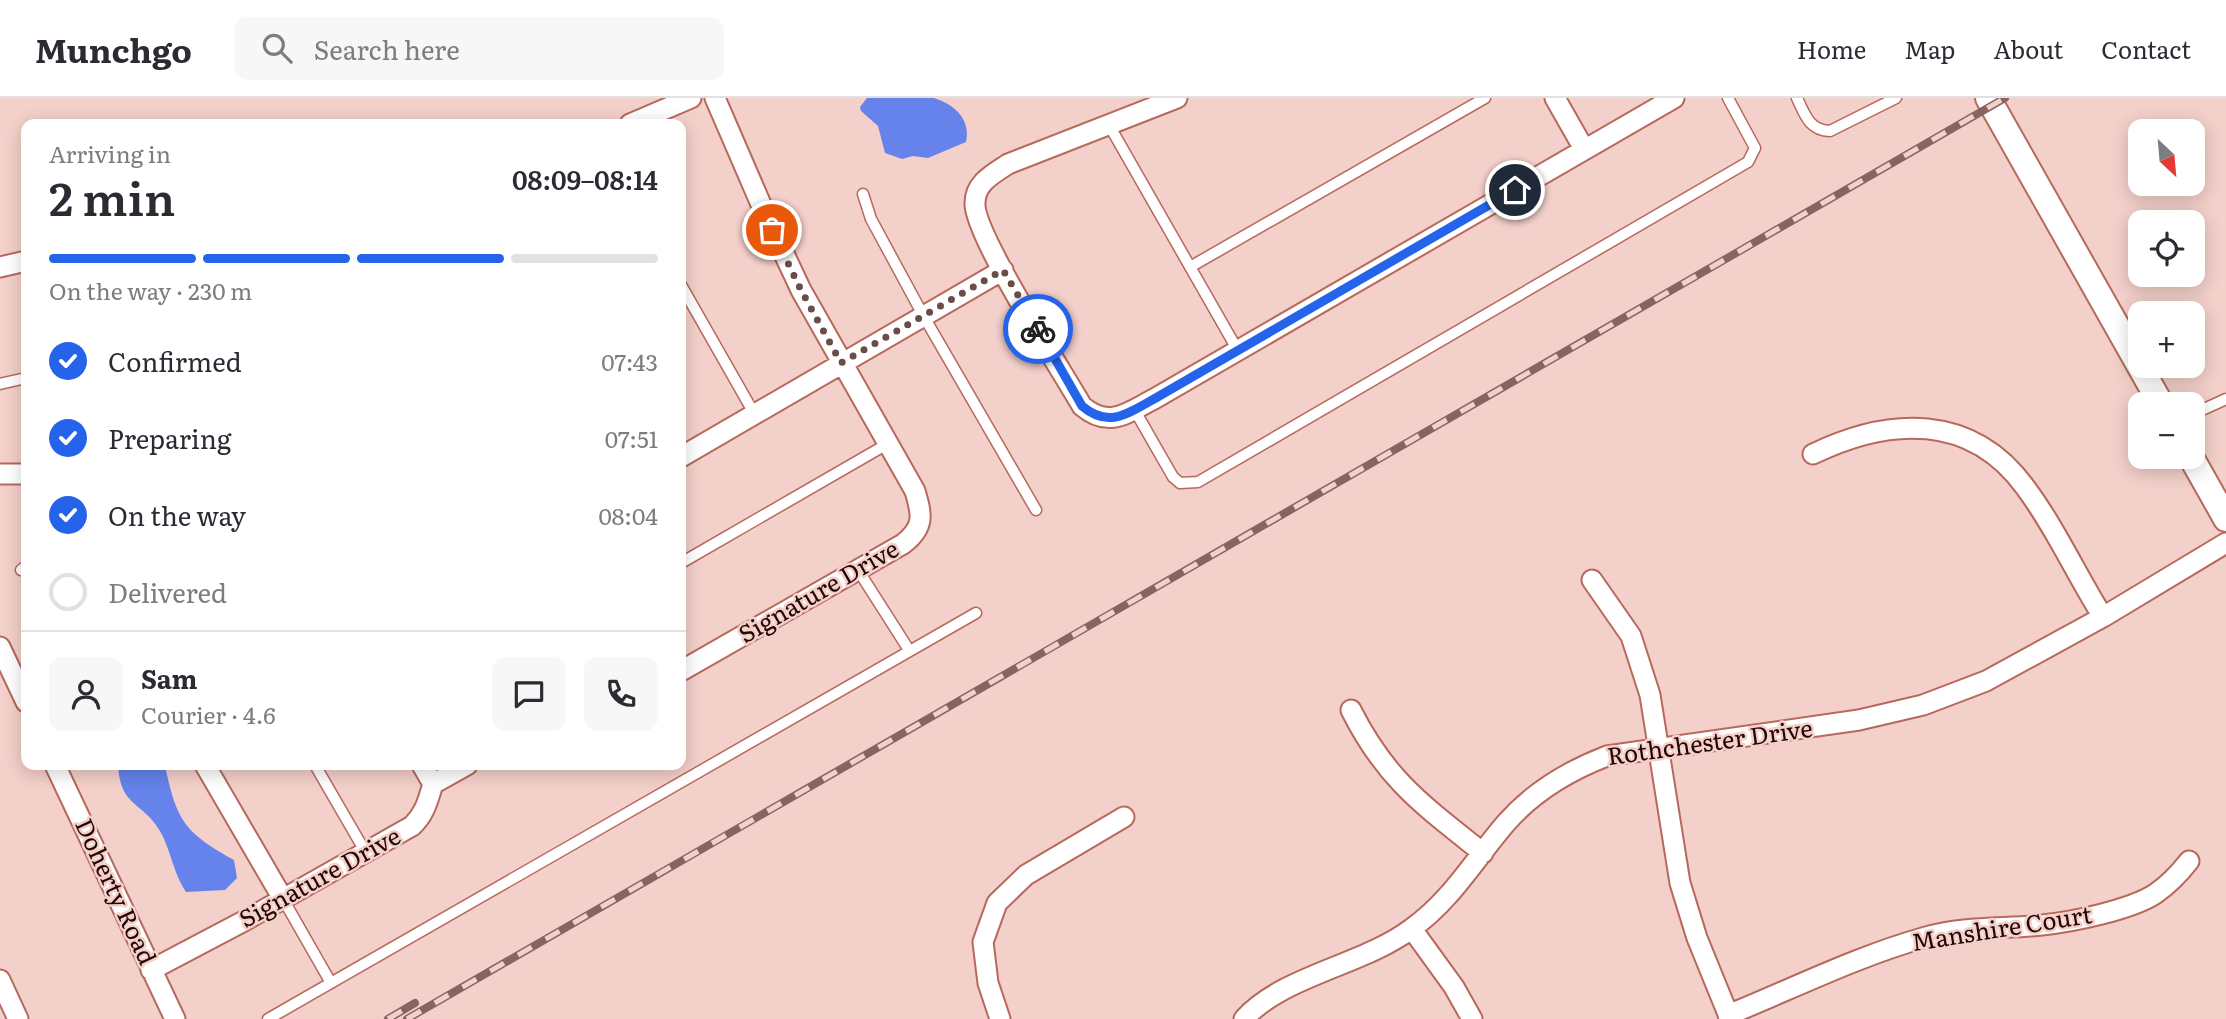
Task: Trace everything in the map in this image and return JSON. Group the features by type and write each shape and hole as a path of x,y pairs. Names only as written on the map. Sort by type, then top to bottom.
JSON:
{"street":[{"path":"641,119 691,98"},
{"path":"715,98 762,209 801,290 889,443"},
{"path":"1177,98 1008,164 986,179 976,194 975,216 1003,270 1082,406 1091,414 1102,418 1119,417 1134,409 1674,98"},
{"path":"1555,98 1584,149"},
{"path":"1987,98 2154,392"},
{"path":"0,267 21,262"},
{"path":"686,454 1003,270"},
{"path":"1813,454 1829,446 1890,428 1913,426 1946,431 1984,447 2003,461 2025,486 2103,617"},
{"name":"Signature Drive","path":"686,664 904,544 918,530 921,517 915,491 889,443"},
{"path":"2198,469 2226,519"},
{"path":"0,474 21,474"},
{"name":"Rothchester Drive","path":"1244,1019 1256,1006 1277,993 1367,954 1412,929 1438,907 1507,822 1552,782 1579,766 1607,756 1847,723 1923,705 1986,681 2103,617 2226,543"},
{"path":"1592,580 1631,636 1650,695 1680,883 1697,938 1729,1017"},
{"path":"0,647 20,674"},
{"path":"1351,710 1366,739 1389,772 1413,797 1483,853"},
{"name":"Doherty Road","path":"57,770 175,1019"},
{"path":"208,770 283,899"},
{"path":"425,770 433,784 458,770"},
{"name":"Signature Drive","path":"152,970 412,826 421,818 433,784"},
{"path":"1000,1019 988,983 983,942 997,903 1026,875 1124,817"},
{"name":"Manshire Court","path":"1729,1017 1880,951 1929,936 1960,930 2068,922 2118,909 2153,895 2178,876 2189,861"},
{"path":"1412,929 1454,987 1472,1019"},
{"path":"0,981 18,1019"}],"lane":[{"path":"1190,267 1485,98"},
{"path":"1134,409 1173,477 1180,482 1198,482 1748,162 1755,148 1728,98"},
{"path":"1797,98 1811,126 1821,131 1830,131 1896,98"},
{"path":"1108,125 1237,349"},
{"path":"863,194 871,219 923,315 1036,510"},
{"path":"686,294 755,415"},
{"path":"0,384 21,379"},
{"path":"2205,409 2226,399"},
{"path":"686,560 889,443"},
{"path":"858,570 909,650"},
{"path":"268,1019 976,612"},
{"path":"318,770 366,853"},
{"path":"283,899 331,983"}],"water":[{"path":"867,98 934,98 942,101 955,109 964,120 966,142 928,158 913,156 902,159 885,153 878,126 861,111 860,107"},
{"path":"119,770 166,770 174,800 185,823 204,841 234,860 237,878 225,890 186,892 160,831 127,796"}],"railway":[{"path":"407,1019 2005,98"},
{"path":"388,1019 415,1003"}],"way so far":[{"path":"772,230 841,363 1003,270 1038,329"}],"route":[{"path":"1038,329 1082,406 1091,414 1102,418 1119,417 1515,190"}]}
